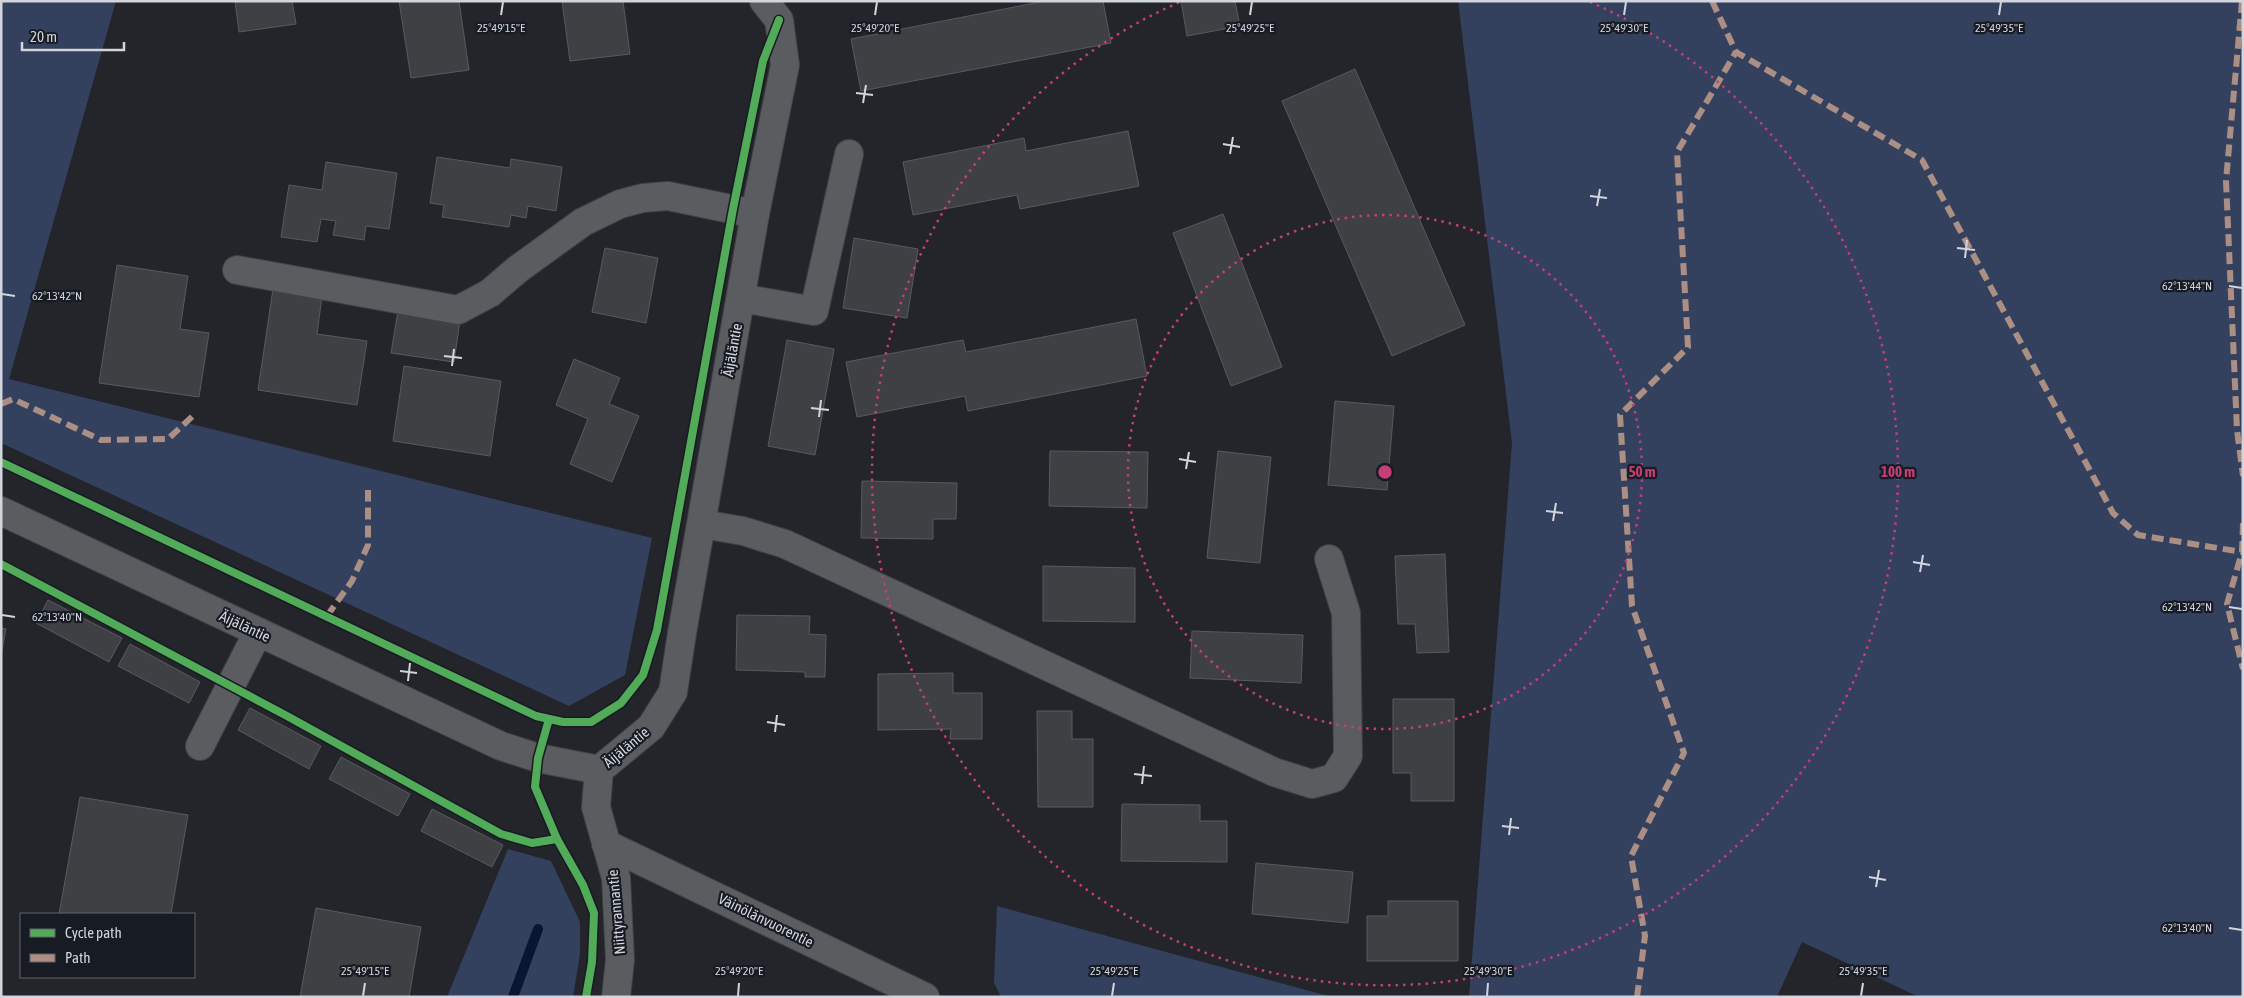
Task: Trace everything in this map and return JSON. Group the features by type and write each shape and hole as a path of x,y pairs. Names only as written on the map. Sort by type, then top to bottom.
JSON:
{"street":[{"name":"Äijäläntie","path":"1,511 501,746 538,758 599,770 651,727 673,692 755,214 785,65 777,7"},
{"path":"741,298 814,311 850,154"},
{"path":"236,270 458,310 490,293 518,269 584,222 620,204 643,198 668,196 755,214"},
{"path":"702,524 743,531 785,544 1274,772 1312,784 1334,778 1348,756 1346,613 1329,559"},
{"path":"200,746 258,632"},
{"name":"Niittyrannantie","path":"599,770 596,807 616,878 620,960 616,997"},
{"name":"Väinölänvuorentie","path":"606,844 925,997"}],"shaded area":[{"path":"1,1 116,1 9,379 652,538 625,675 569,706 1,443"},
{"path":"1458,1 2243,1 2243,997 1919,997 1802,942 1777,997 1469,997 1512,443"},
{"path":"508,849 551,861 580,922 580,954 573,997 447,997"},
{"path":"997,906 1332,997 1001,997 994,983"}],"building":[{"path":"235,1 292,1 296,24 239,32"},
{"path":"399,1 459,1 469,70 411,78"},
{"path":"562,1 623,1 630,54 570,61"},
{"path":"1045,1 1103,1 1111,43 861,91 851,39"},
{"path":"1181,1 1235,1 1240,26 1187,36"},
{"path":"1355,69 1465,325 1392,356 1282,101"},
{"path":"1128,131 1139,186 1020,209 1017,195 913,215 903,162 1024,138 1026,151"},
{"path":"437,157 510,168 511,159 562,167 556,211 528,206 526,218 511,215 509,227 442,217 444,205 430,203"},
{"path":"326,162 397,173 389,229 366,226 364,240 333,235 336,221 321,219 317,242 281,237 289,185 322,190"},
{"path":"1223,214 1282,367 1231,386 1173,233"},
{"path":"854,238 918,249 907,318 843,308"},
{"path":"605,248 658,258 646,323 592,312"},
{"path":"117,265 188,276 180,329 209,333 199,397 99,383"},
{"path":"274,282 323,289 317,334 367,341 357,405 258,390"},
{"path":"398,311 460,320 454,362 391,353"},
{"path":"1136,319 1147,376 968,411 965,396 857,417 846,362 963,340 966,352"},
{"path":"787,340 834,349 815,455 768,446"},
{"path":"574,359 620,378 609,404 639,416 612,482 570,464 588,419 556,405"},
{"path":"404,366 501,381 490,456 393,441"},
{"path":"1335,401 1394,406 1387,490 1328,485"},
{"path":"1050,451 1148,452 1147,508 1049,506"},
{"path":"1218,451 1271,457 1260,563 1207,558"},
{"path":"862,481 957,483 956,519 933,519 933,539 861,538"},
{"path":"1445,554 1449,652 1417,653 1415,624 1398,624 1395,556"},
{"path":"1043,566 1135,568 1135,622 1043,621"},
{"path":"48,600 122,638 109,662 36,623"},
{"path":"737,615 810,616 809,634 826,635 825,677 805,677 805,672 736,670"},
{"path":"1,628 6,629 1,656"},
{"path":"1192,631 1303,635 1301,683 1190,678"},
{"path":"130,644 200,682 189,703 118,666"},
{"path":"953,673 953,693 982,693 982,739 950,739 951,729 878,730 878,674"},
{"path":"1393,699 1454,699 1454,801 1411,801 1411,773 1393,773"},
{"path":"250,708 321,746 309,769 238,730"},
{"path":"1037,711 1072,711 1072,739 1093,739 1093,807 1038,807"},
{"path":"341,757 410,794 398,816 329,779"},
{"path":"80,797 188,815 171,913 59,913"},
{"path":"1122,804 1200,805 1200,821 1227,821 1227,862 1121,861"},
{"path":"432,809 503,845 492,867 421,831"},
{"path":"1256,863 1353,872 1348,923 1252,914"},
{"path":"1388,901 1458,901 1458,961 1367,961 1367,916 1388,916"},
{"path":"316,908 421,927 409,997 300,997"}],"waterway":[{"path":"513,997 538,929"}],"marked path":[{"path":"1712,1 1736,52 1922,160 2113,513 2138,535 2242,552"},
{"path":"2242,1 2226,181 2237,430 2243,476"},
{"path":"1637,997 1645,936 1631,856 1684,753 1632,606 1620,415 1688,347 1677,152 1736,52"},
{"path":"1,404 13,399 101,440 168,439 196,413"},
{"path":"327,616 352,581 368,545 368,490"},
{"path":"2243,523 2242,552 2227,604 2243,669"}],"cycle path":[{"path":"1,462 536,716 563,722 591,722 621,703 643,675 657,630 733,209 763,61 779,20"},
{"path":"1,564 287,716 501,834 532,843 557,839"},
{"path":"549,719 538,758 535,787 557,839 583,885 594,913 592,962 586,997"}]}
